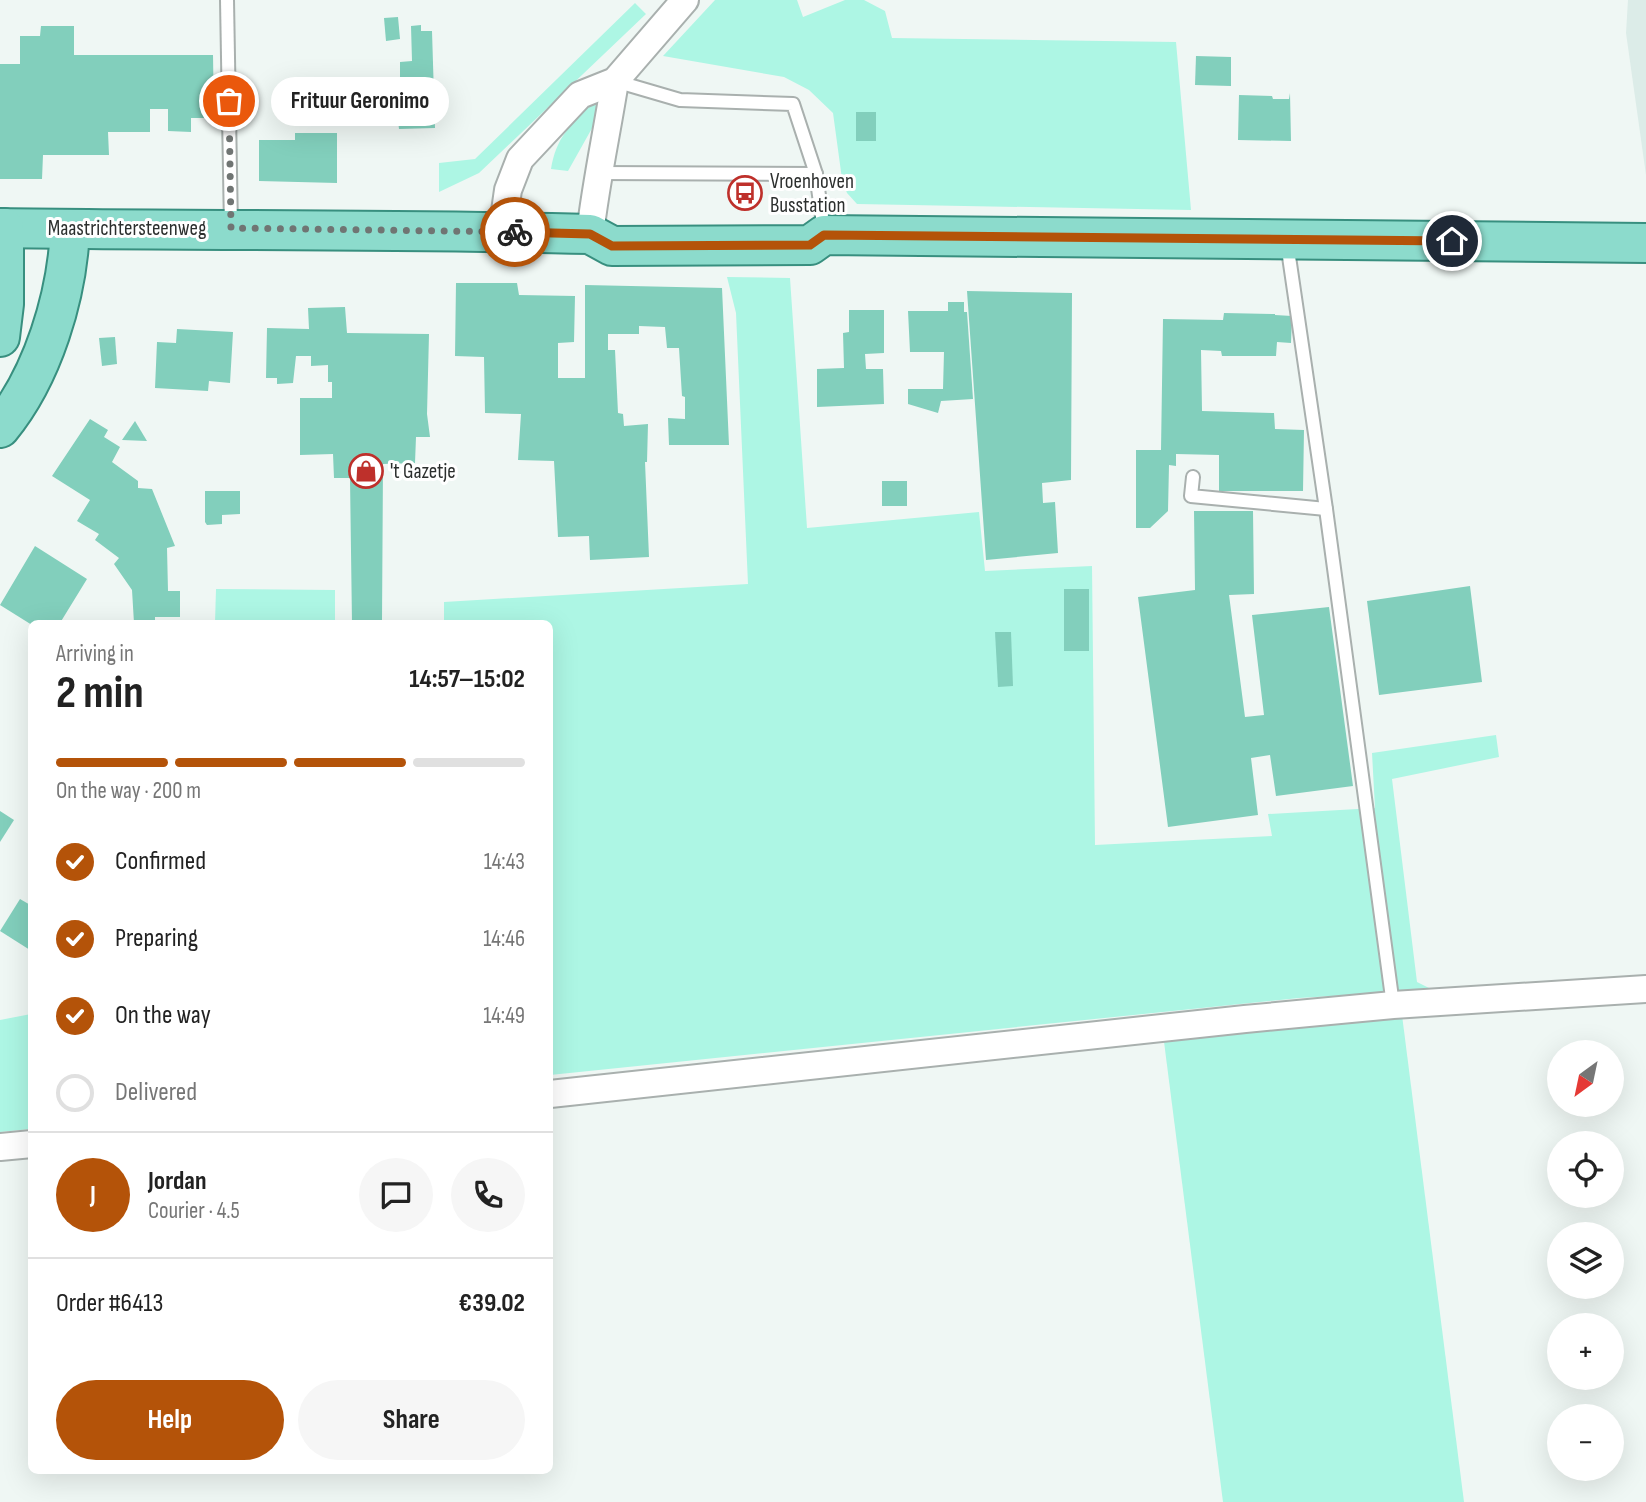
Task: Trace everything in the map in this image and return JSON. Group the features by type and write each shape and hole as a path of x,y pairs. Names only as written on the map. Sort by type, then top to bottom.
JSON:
{"main road":[{"name":"Maastrichtersteenweg","path":"2,228 231,228 590,234 607,221 809,223 824,235 1646,243"},
{"path":"0,337 4,304 2,228"},
{"path":"0,428 29,380 56,318 68,261 70,230"}],"street":[{"path":"502,232 508,190 520,159 580,95 615,81 685,0"},
{"path":"590,234 597,173 607,134 615,81"},
{"path":"553,1094 1245,1019 1393,1005 1646,989"},
{"path":"0,1147 28,1144"}],"lane":[{"path":"227,0 231,228"},
{"path":"615,81 680,100 793,104 816,174 824,235"},
{"path":"597,173 816,174"},
{"path":"1286,239 1326,509 1393,1005"},
{"path":"1193,477 1191,496 1326,509"}],"shaded area":[{"path":"1628,0 1646,0 1646,175 1626,33"}],"green space":[{"path":"715,0 797,0 803,17 845,0 864,0 885,11 892,38 1176,42 1191,210 857,204 847,193 842,179 833,113 809,90 784,77 663,56"},
{"path":"635,3 646,14 479,173 439,192 439,163 475,159"},
{"path":"592,104 599,105 600,114 568,171 551,169 560,140"},
{"path":"727,277 790,278 807,528 979,512 985,571 1092,566 1095,845 1272,836 1268,814 1375,808 1372,753 1496,735 1499,757 1392,779 1417,982 1433,990 1299,998 553,1075 553,620 444,620 444,602 748,584 736,313"},
{"path":"216,589 335,590 335,620 215,620"},
{"path":"28,1015 28,1129 0,1132 0,1020"},
{"path":"1402,1015 1464,1502 1223,1502 1163,1034"}],"building":[{"path":"398,17 400,39 386,41 384,18"},
{"path":"421,25 421,31 432,31 435,128 399,129 396,103 393,103 393,78 400,77 400,62 412,61 411,26"},
{"path":"41,26 74,26 74,55 213,55 214,118 191,118 191,132 168,131 168,109 150,109 150,132 108,132 109,155 43,155 42,179 0,179 0,64 20,64 20,36 40,36"},
{"path":"1196,56 1231,57 1231,86 1195,85"},
{"path":"336,80 337,117 295,117 295,90 305,90 305,81"},
{"path":"1290,93 1291,141 1238,140 1239,95 1289,99"},
{"path":"856,112 876,112 876,141 856,141"},
{"path":"295,133 337,133 337,183 259,181 259,140 295,140"},
{"path":"456,283 517,283 519,295 575,296 574,342 558,343 558,378 585,378 585,285 722,288 729,445 669,445 668,418 685,419 685,397 682,396 679,348 667,348 665,327 639,326 639,334 608,334 608,350 615,350 618,413 623,414 624,426 648,424 645,462 649,557 590,560 589,536 558,537 554,461 518,460 521,414 485,413 484,357 455,356"},
{"path":"967,291 1072,293 1071,480 1042,483 1043,503 1055,502 1058,553 986,560"},
{"path":"948,302 964,302 964,312 967,312 973,399 941,401 938,413 908,404 908,389 943,389 944,352 910,352 908,311 948,311"},
{"name":"'t Gazetje","path":"345,307 347,333 429,334 427,414 430,437 416,437 415,463 383,464 382,620 352,620 350,478 334,478 333,454 300,455 300,398 332,398 328,365 311,366 311,356 296,356 293,383 277,384 277,378 266,378 267,328 309,329 308,308"},
{"path":"849,310 884,310 884,353 865,354 866,369 883,369 884,404 817,407 817,369 844,368 843,333 849,332"},
{"path":"1224,313 1292,316 1291,343 1277,342 1276,356 1222,356 1221,351 1201,350 1202,411 1274,413 1275,429 1304,430 1303,491 1219,491 1219,455 1176,454 1176,466 1169,465 1168,511 1150,528 1136,528 1136,450 1161,450 1163,319 1223,320"},
{"path":"177,329 233,332 230,383 209,381 208,391 155,388 157,342 176,343"},
{"path":"115,337 117,364 102,366 99,338"},
{"path":"90,419 108,430 104,437 120,447 112,462 138,481 138,488 152,489 175,546 167,548 168,591 180,591 180,617 134,620 132,590 114,564 119,558 95,540 99,534 77,521 90,500 52,476"},
{"path":"135,421 147,441 122,440"},
{"path":"882,481 907,481 907,506 882,506"},
{"path":"205,491 240,491 240,514 222,515 222,524 207,525"},
{"path":"1194,511 1253,511 1254,594 1229,595 1245,717 1264,715 1252,615 1329,607 1353,786 1276,796 1270,755 1251,758 1258,815 1168,827 1138,597 1195,590"},
{"path":"35,546 87,579 62,620 28,620 28,622 0,605"},
{"path":"1470,586 1482,682 1379,695 1367,601"},
{"path":"1064,589 1089,589 1089,651 1064,651"},
{"path":"995,632 1011,632 1013,686 998,687"},
{"path":"0,811 14,820 0,842"},
{"path":"20,899 28,904 28,949 0,931"}],"way so far":[{"path":"229,101 231,228 515,232"}],"place":[{"name":"Frituur Geronimo","path":"229,101"},
{"name":"Vroenhoven Busstation","path":"745,193"},
{"name":"'t Gazetje","path":"366,471"}],"route":[{"path":"515,232 590,234 612,246 810,245 824,235 1452,241"}]}
